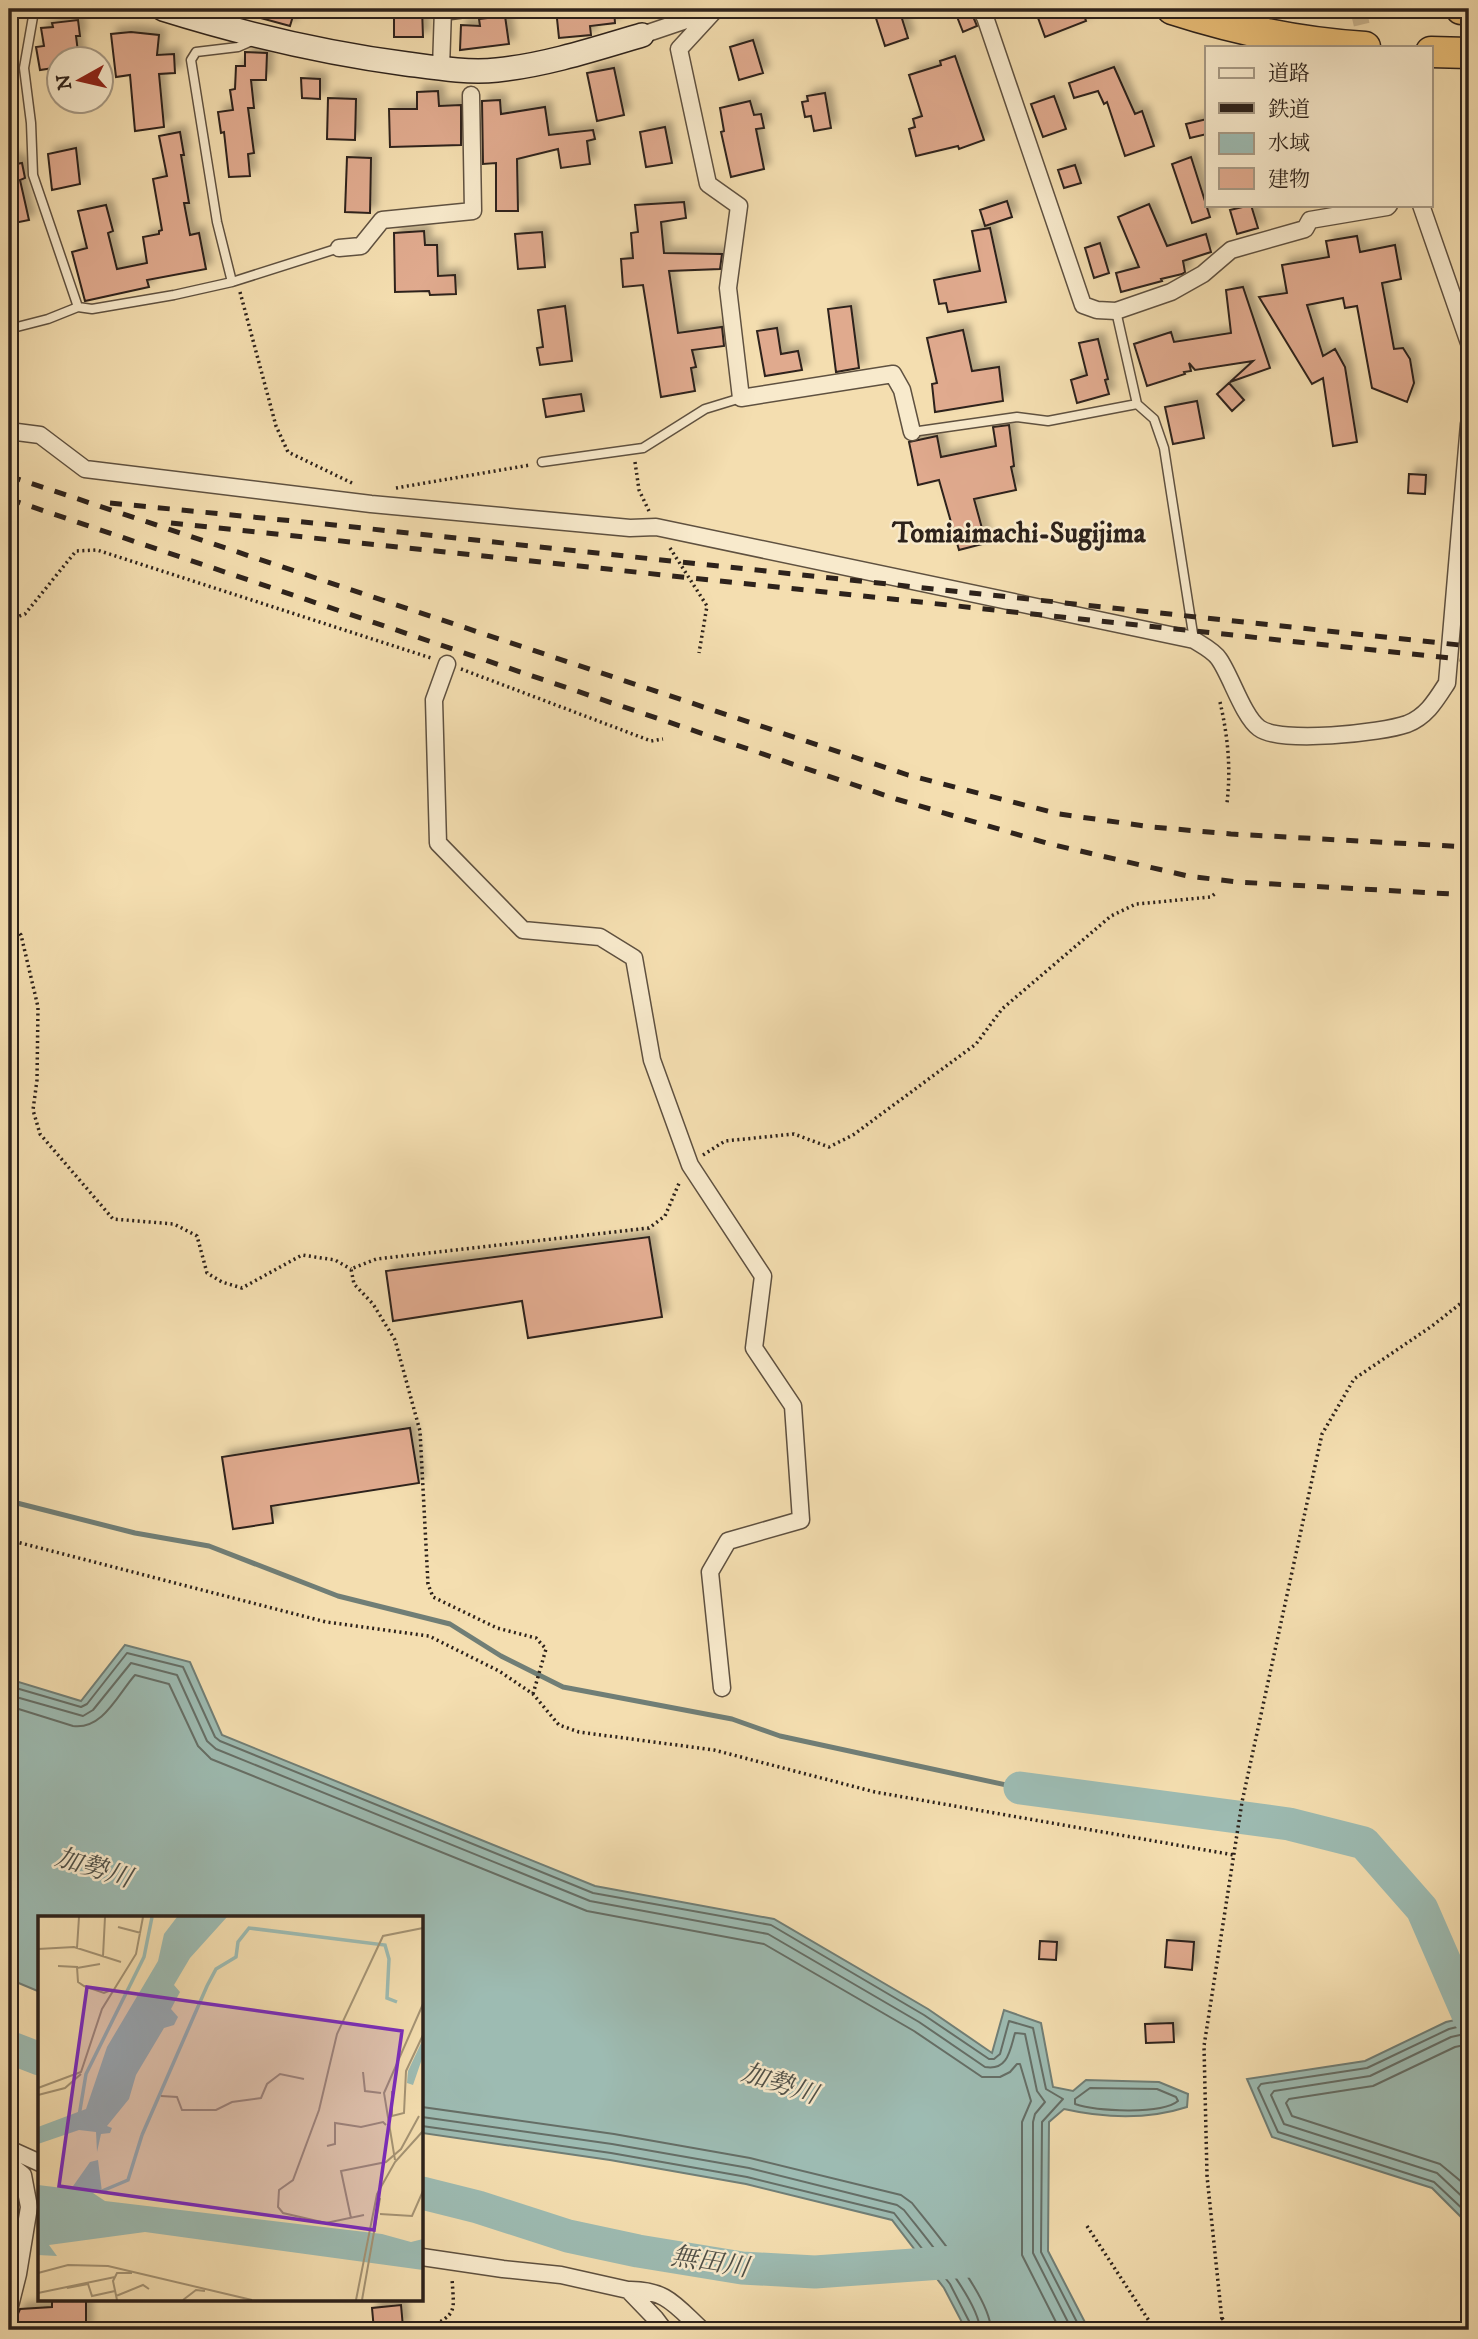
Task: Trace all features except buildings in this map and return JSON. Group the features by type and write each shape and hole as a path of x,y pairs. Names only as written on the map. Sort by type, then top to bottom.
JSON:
{"highway":[{"path":"1172,9 1209,21 1322,44 1351,46"},
{"path":"1461,9 1469,9"},
{"path":"1432,52 1469,52"}],"street":[{"path":"163,9 347,55 441,68 495,70 642,35 718,10"},
{"path":"441,68 443,10 465,9"},
{"path":"980,9 1083,305 1097,310 1116,311 1171,292 1203,274 1231,250 1305,229 1310,220 1388,206"},
{"path":"718,10 679,49 709,184 739,206 728,289 741,398 893,374 902,390 912,432"},
{"path":"339,248 362,246 382,220 473,211 471,95"},
{"path":"1421,206 1469,342"},
{"path":"9,430 40,435 85,469 371,504 656,527 1194,640 1218,657 1240,700 1259,728 1280,736 1368,733 1407,723 1429,711 1447,683 1469,424"},
{"path":"447,664 434,701 438,843 523,930 600,937 634,957 652,1060 690,1165 763,1276 754,1348 793,1406 802,1520 727,1541 710,1572 722,1688"},
{"path":"9,2149 38,2162"},
{"path":"9,2164 23,2175 29,2207 9,2309"},
{"path":"424,2257 561,2275 628,2290 646,2289 668,2298 702,2330"},
{"path":"628,2290 664,2330"}],"lane":[{"path":"41,9 34,11 24,68 31,123 33,175 78,307"},
{"path":"232,282 218,222 191,60 196,52 238,47 263,36"},
{"path":"9,329 78,307 92,309 232,282 339,248"},
{"path":"1116,311 1138,404 1154,419 1164,448 1194,640"},
{"path":"542,462 643,448 705,409 741,398"},
{"path":"912,432 1017,417 1048,421 1138,404"}],"path":[{"path":"232,282 240,293 276,426 288,452 360,486"},
{"path":"633,449 639,490 656,527 708,606 699,653"},
{"path":"385,489 542,462"},
{"path":"9,620 25,614 76,551 97,550 447,664 651,741 663,738"},
{"path":"1219,695 1228,735 1231,773 1227,803"},
{"path":"351,1269 376,1259 649,1228 665,1216 690,1165 725,1140 794,1134 829,1147 853,1135 976,1044 1002,1009 1111,916 1136,904 1211,897 1217,892"},
{"path":"9,921 21,935 38,1007 37,1080 33,1110 40,1134 113,1219 174,1224 197,1236 207,1273 222,1282 242,1288 302,1255 335,1260 351,1269 354,1284 373,1304 396,1340 420,1431 428,1584 433,1597 497,1628 536,1638 546,1649 533,1694"},
{"path":"1223,2330 1207,2176 1204,2046 1242,1802 1322,1434 1354,1378 1465,1300 1469,1287"},
{"path":"9,1540 326,1622 429,1636 499,1671 533,1694 559,1725 579,1732 714,1750 875,1792 1234,1855"},
{"path":"1087,2226 1155,2330"},
{"path":"425,2330 450,2317 454,2310 451,2262"},
{"path":"1221,2317 1231,2330"}],"water":[{"name":"加勢川","path":"125,1645 190,1662 222,1735 595,1886 774,1919 928,2009 992,2053 1004,2010 1041,2023 1053,2087 1073,2091 1086,2080 1159,2082 1188,2094 1187,2107 1172,2111 1126,2116 1064,2109 1049,2122 1048,2251 1089,2330 966,2330 944,2288 892,2220 746,2184 610,2160 424,2133 424,1916 38,1916 38,1991 9,1979 9,1679 81,1701"},
{"path":"1469,2017 1469,2225 1432,2188 1272,2137 1247,2079 1365,2061 1446,2022"}],"waterway":[{"path":"9,1501 135,1533 209,1546 338,1596 450,1624 501,1656 563,1687 732,1719 780,1736 1020,1788"},
{"path":"1020,1788 1289,1824 1364,1843 1422,1909 1469,2017"},
{"name":"無田川","path":"9,2047 38,2058"},
{"name":"無田川","path":"424,2194 478,2207 568,2236 742,2268 815,2272 970,2261"}],"tunnel":[{"path":"1358,9 1367,46"}],"railway":[{"path":"9,476 908,775 1059,814 1152,827 1231,834 1469,847"},
{"path":"9,499 896,799 1050,844 1188,876 1237,882 1469,895"},
{"path":"110,503 1469,646"},
{"path":"171,523 1469,660"}],"district":[{"name":"Tomiaimachi-Sugijima","path":"1019,532"}]}
